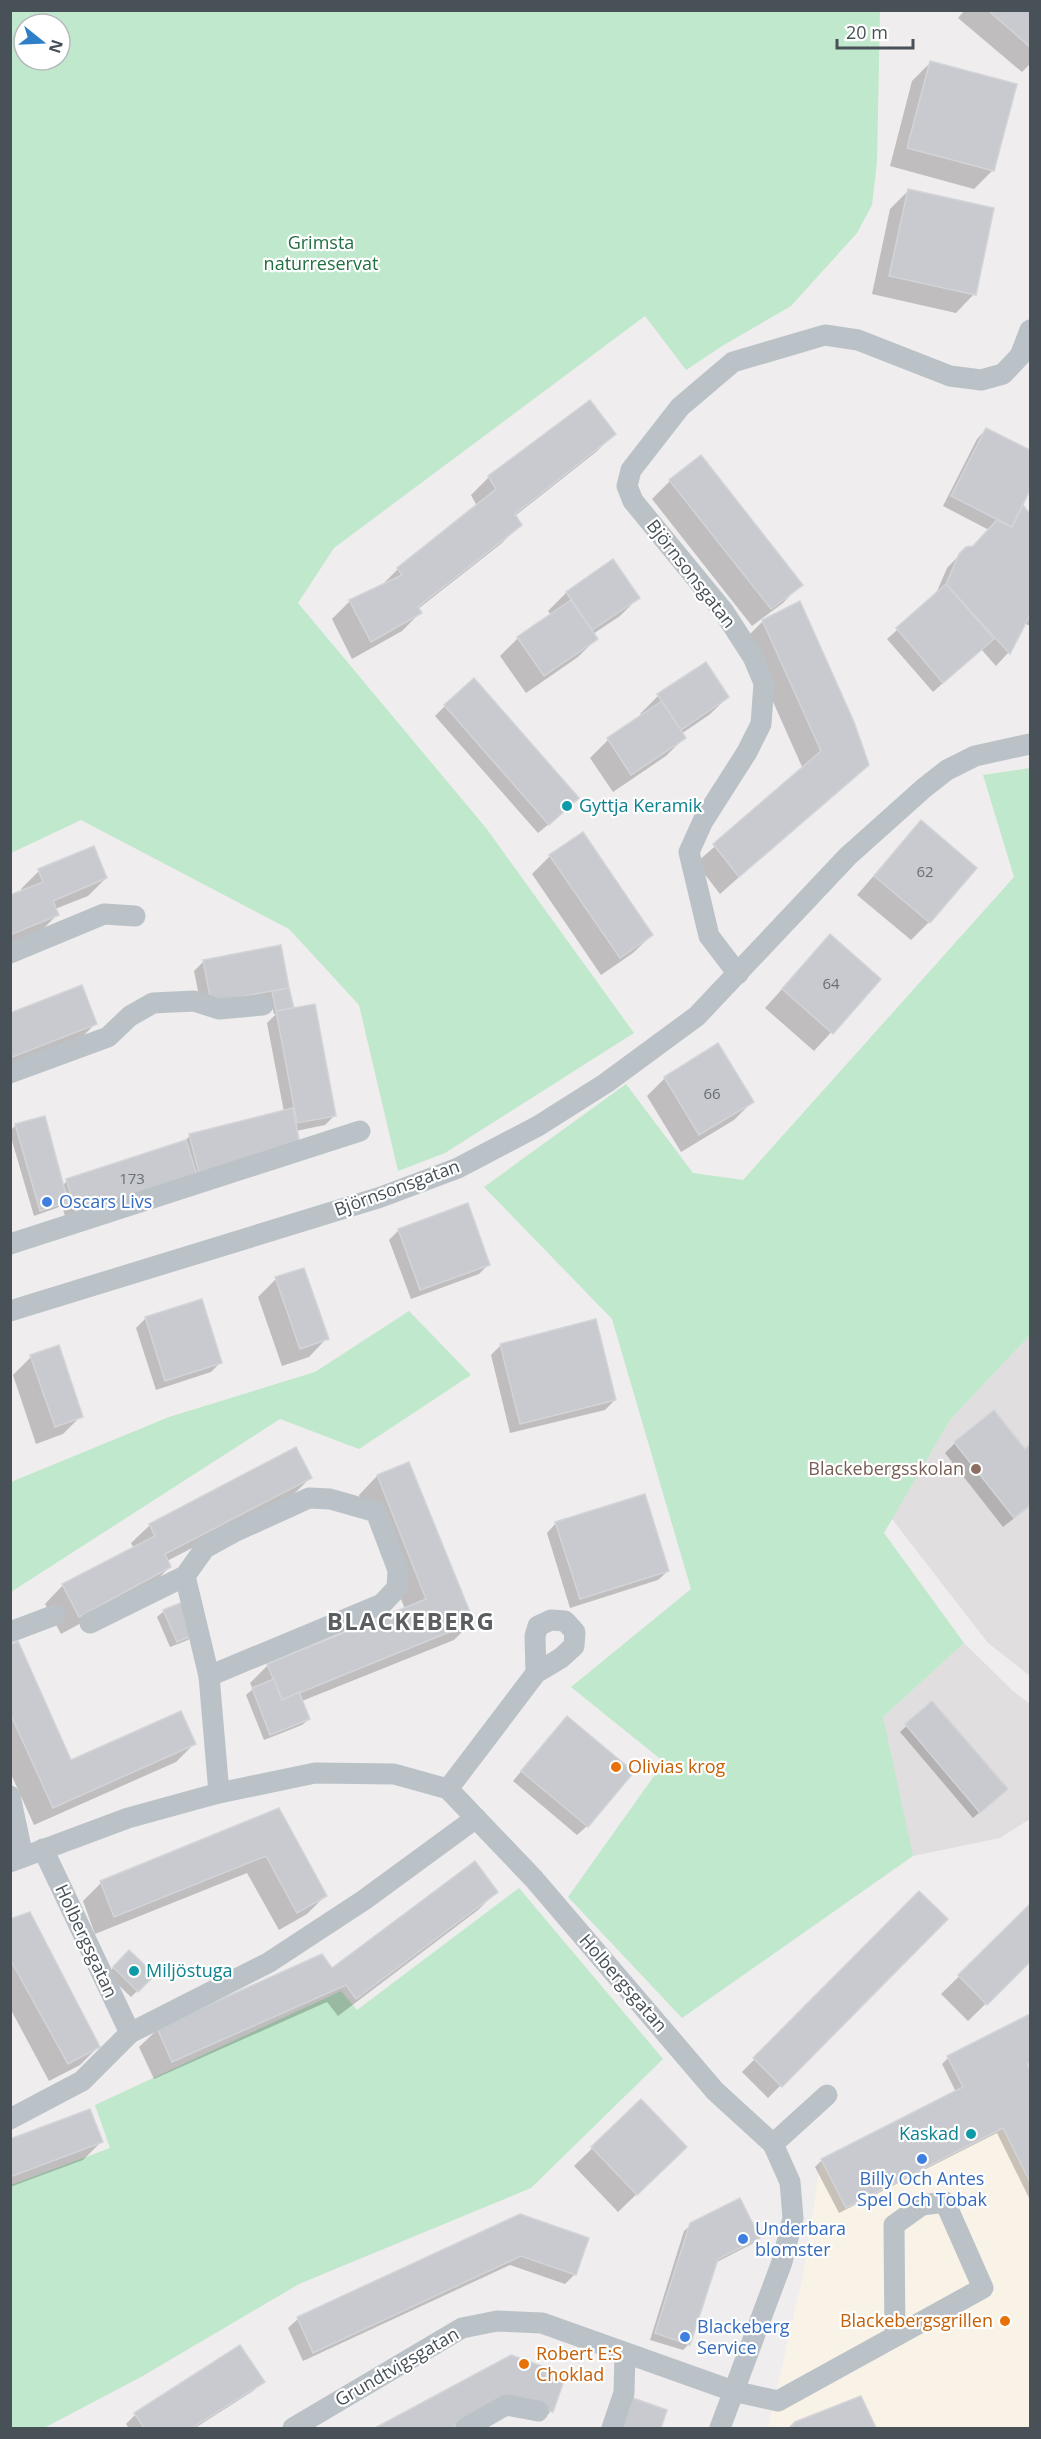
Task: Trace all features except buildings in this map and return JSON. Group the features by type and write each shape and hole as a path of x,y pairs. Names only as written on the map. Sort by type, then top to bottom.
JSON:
{"street":[{"name":"Björnsonsgatan","path":"738,974 709,936 689,852 703,821 747,752 761,724 764,683 753,657 724,612 633,501 627,486 631,470 680,407 733,362 825,335 858,340 950,376 981,380 1003,374 1020,356 1030,330"},
{"name":"Björnsonsgatan","path":"10,1311 381,1197 458,1168 538,1126 606,1083 697,1016 848,856 931,782 947,770 975,756 1030,744"},
{"path":"10,953 104,914 135,916"},
{"path":"10,1073 108,1038 130,1016 153,1003 194,1002 219,1009 263,1005"},
{"path":"10,1244 360,1131"},
{"path":"90,1623 185,1576 205,1548 234,1532 309,1498 330,1499 376,1512 398,1570 397,1588 382,1604 209,1676"},
{"path":"185,1576 209,1676 219,1793"},
{"path":"10,1632 55,1615"},
{"path":"448,1789 536,1673"},
{"name":"Holbergsgatan","path":"10,1796 17,1860 128,1818 219,1793 315,1773 394,1774 448,1789 534,1879 715,2091 773,2144 790,2182 793,2218 782,2262 720,2428"},
{"path":"10,2119 82,2080 130,2033 268,1963 364,1900 477,1818"},
{"name":"Holbergsgatan","path":"43,1849 130,2033"},
{"path":"773,2144 826,2095"},
{"name":"Grundtvigsgatan","path":"308,2425 462,2328 497,2321 542,2323 733,2391 778,2402 983,2288 945,2202 922,2205 894,2225 895,2336"},
{"path":"612,2428 624,2393 625,2353"},
{"path":"466,2428 506,2406 538,2411"}],"shaded area":[{"name":"Blackebergsskolan","path":"1030,1335 1030,1676 988,1643 892,1519 950,1420"},
{"path":"964,1643 1013,1691 1030,1704 1030,1819 1000,1838 913,1856 808,1920 883,1717"},
{"path":"1030,2014 1030,2062 1027,2064 1030,2071 1030,2428 768,2428 803,2275 821,2159 963,2087 947,2056"}],"green space":[{"name":"Grimsta naturreservat","path":"10,11 880,11 877,162 872,205 857,233 791,306 686,370 645,316 334,548 298,603 486,828 634,1033 445,1153 398,1171 359,1005 289,929 81,820 11,853"},
{"path":"1030,768 1030,1335 950,1420 884,1533 964,1643 883,1717 913,1856 682,2018 568,1897 664,1762 571,1687 691,1589 612,1319 484,1187 626,1084 693,1173 743,1180 1014,877 983,775"},
{"path":"409,1311 471,1375 359,1449 280,1419 11,1592 11,1482 169,1417 315,1372"},
{"path":"519,1888 663,2059 531,2188 299,2284 141,2377 44,2428 11,2428 11,2185 110,2148 95,2105 341,1991 357,2010"}],"place":[{"name":"Gyttja Keramik","path":"567,806"},
{"name":"Oscars Livs","path":"47,1202"},
{"name":"Blackebergsskolan","path":"976,1469"},
{"name":"Olivias krog","path":"616,1767"},
{"name":"Miljöstuga","path":"134,1971"},
{"name":"Kaskad","path":"971,2134"},
{"name":"Billy Och Antes Spel Och Tobak","path":"922,2159"},
{"name":"Underbara blomster","path":"743,2239"},
{"name":"Blackebergsgrillen","path":"1005,2321"},
{"name":"Blackeberg Service","path":"685,2337"},
{"name":"Robert E:S Choklad","path":"524,2364"}],"district":[{"name":"BLACKEBERG","path":"411,1622"}]}
